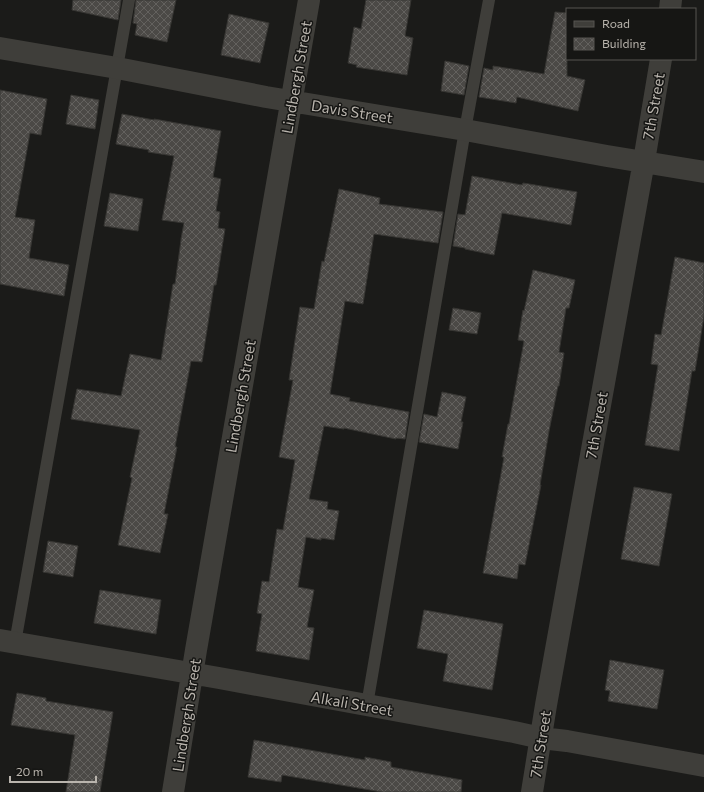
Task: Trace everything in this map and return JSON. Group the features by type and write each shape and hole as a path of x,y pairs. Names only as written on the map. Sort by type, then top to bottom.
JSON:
{"street":[{"name":"Lindbergh Street","path":"173,792 192,674 309,0"},
{"name":"Davis Street","path":"0,48 117,68 291,101 704,172"},
{"name":"7th Street","path":"532,792 546,705 661,60"},
{"name":"Alkali Street","path":"8,641 367,705 541,738 575,742 704,766"}],"lane":[{"path":"8,641 117,68 128,0"},
{"path":"367,705 488,0"}],"building":[{"path":"73,0 121,0 118,20 72,10"},
{"path":"136,0 176,0 167,42 135,35 137,24 133,23"},
{"path":"366,0 411,0 405,36 413,38 407,75 356,67 357,65 348,63 354,27 361,29"},
{"path":"555,12 566,13 567,76 585,80 578,111 517,97 516,103 479,97 484,68 493,70 493,66 544,74"},
{"path":"229,14 269,23 260,63 221,55"},
{"path":"445,61 469,66 464,95 441,91"},
{"path":"0,90 47,99 41,135 30,133 15,217 35,220 29,258 69,265 64,296 0,284"},
{"path":"71,95 99,100 95,129 66,124"},
{"path":"122,114 221,131 213,177 221,179 216,211 220,212 218,228 225,229 216,285 214,285 202,362 191,361 164,514 168,514 160,553 118,545 140,430 71,419 77,389 121,396 130,354 161,360 173,284 175,284 184,223 162,220 174,156 148,152 149,150 116,144"},
{"path":"472,176 522,185 523,183 577,192 571,225 502,213 494,255 453,246 458,214 465,215"},
{"path":"339,189 380,198 379,204 443,212 438,243 374,234 363,304 345,301 330,394 350,398 349,401 409,412 405,439 396,439 344,428 324,426 309,499 328,502 327,509 339,511 334,540 321,538 321,540 306,537 298,587 314,590 307,627 314,628 309,660 256,651 262,614 257,613 262,581 269,582 277,529 283,530 295,460 279,457 293,380 289,380 300,307 314,309 322,261 324,262"},
{"path":"110,193 143,199 138,231 104,226"},
{"path":"675,257 704,263 704,316 695,371 692,371 679,451 645,445 658,365 651,364 655,334 661,335"},
{"path":"533,270 575,280 569,308 566,308 559,352 564,353 559,386 549,431 541,485 525,565 519,564 517,579 483,573 504,457 502,457 524,341 518,340 523,310 524,311"},
{"path":"453,308 481,313 477,334 449,330"},
{"path":"442,392 466,397 458,449 419,442 424,414 437,417"},
{"path":"634,487 672,494 659,566 621,559"},
{"path":"48,541 78,546 73,577 43,572"},
{"path":"100,590 161,600 156,634 94,623"},
{"path":"424,610 503,624 492,690 443,681 448,654 417,648"},
{"path":"610,660 664,670 657,709 608,701 610,691 605,690"},
{"path":"17,693 46,698 46,701 113,712 100,792 66,792 75,735 11,725"},
{"path":"254,740 365,760 365,757 391,762 391,767 462,780 461,792 382,792 282,775 281,782 248,777"}]}
